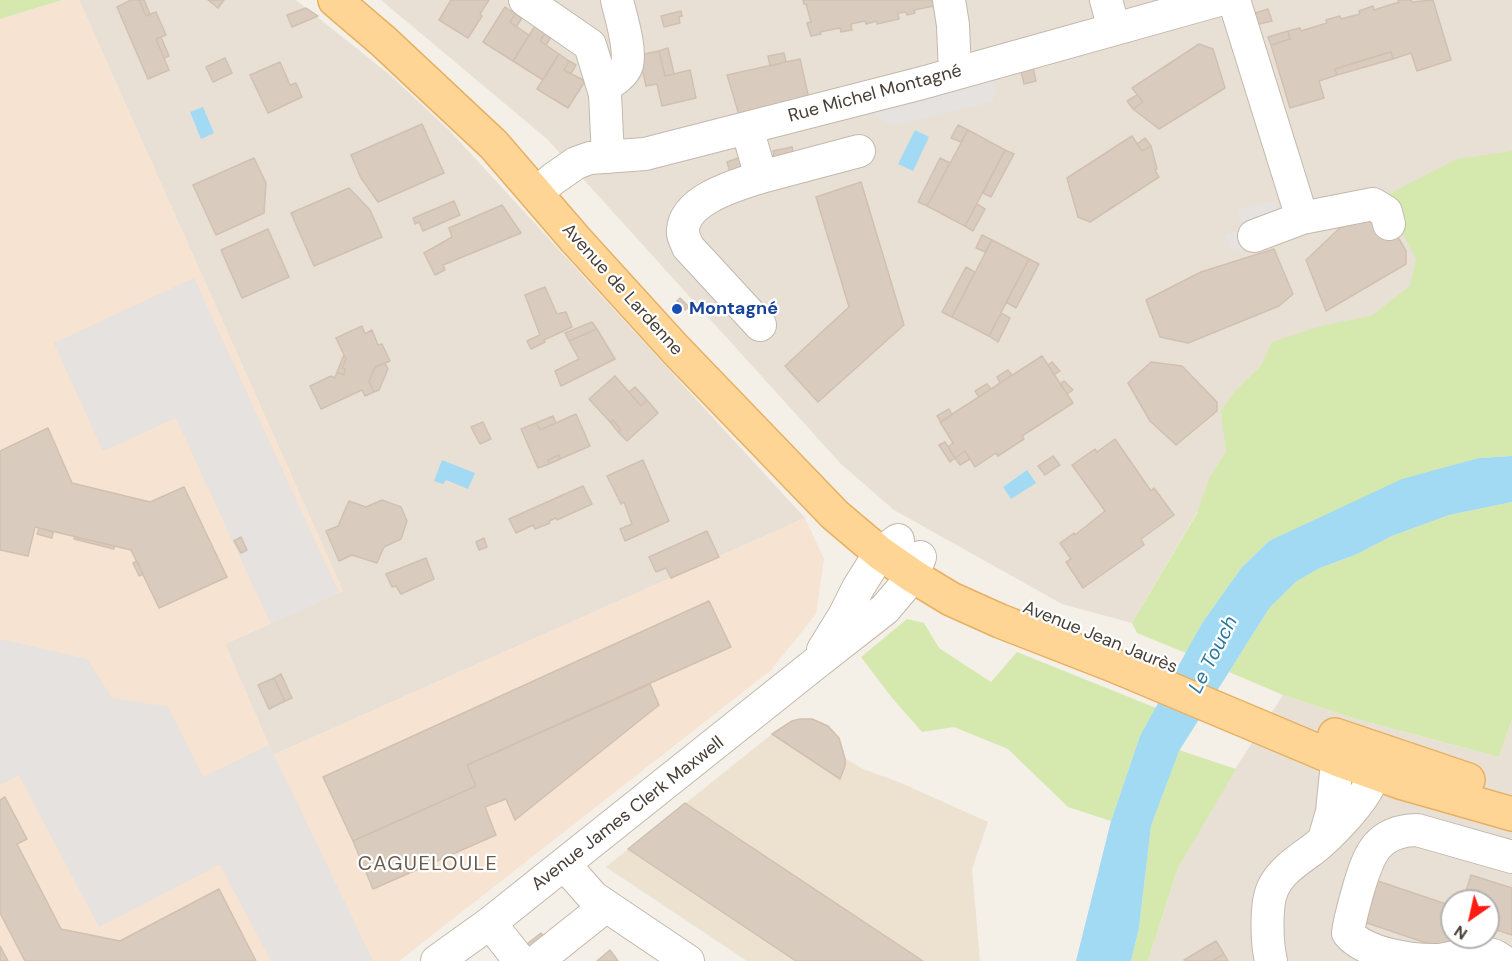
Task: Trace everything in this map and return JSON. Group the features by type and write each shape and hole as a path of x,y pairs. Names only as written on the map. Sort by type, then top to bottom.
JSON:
{"main road":[{"name":"Avenue de Lardenne","path":"335,0 441,94 494,145 545,186"},
{"name":"Avenue de Lardenne","path":"366,0 420,45 467,90 545,186 575,239 676,350 835,515 903,556"},
{"name":"Avenue Jean Jaurès","path":"903,556 961,603 1135,663 1262,717 1512,814"},
{"name":"Avenue Jean Jaurès","path":"1360,756 1512,794"}],"street":[{"path":"525,0 590,45 605,94 608,157"},
{"path":"603,87 615,80 627,66 627,41 617,0"},
{"path":"949,0 953,25 955,74"},
{"name":"Rue Michel Montagné","path":"545,186 576,163 590,158 645,154 955,74 1110,15 1219,0"},
{"path":"1234,0 1302,218"},
{"path":"747,128 761,177"},
{"path":"760,325 688,248 682,231 687,216 715,192 859,150"},
{"path":"1254,236 1302,218 1373,204 1386,212 1389,224"},
{"name":"Avenue James Clerk Maxwell","path":"437,961 490,923 885,609 903,556"},
{"path":"1271,961 1268,909 1273,888 1296,861 1315,847 1325,836 1332,812 1336,772 1360,756"},
{"path":"1503,961 1481,952 1438,961 1407,959 1379,952 1363,945 1348,933 1368,858 1378,844 1402,830 1417,830 1512,857"},
{"path":"564,864 592,897 688,961"},
{"path":"537,961 606,906"},
{"path":"490,923 520,961"}],"shaded area":[{"path":"62,0 79,0 343,591 225,644 273,755 805,518 824,559 816,614 771,670 399,961 0,961 0,19"},
{"path":"79,0 296,0 390,75 450,131 805,518 273,755 225,644 343,591"},
{"path":"381,0 1512,0 1512,171 1500,286 1197,512 1132,623 1062,604 894,510 841,464 547,139"},
{"path":"990,74 997,88 992,102 893,126 866,110"},
{"path":"1275,201 1287,234 1232,252 1225,235 1243,229 1237,210"},
{"path":"194,278 339,593 271,624 176,418 103,451 54,343"},
{"path":"0,639 87,659 112,698 168,707 203,777 269,745 373,961 271,961 220,864 99,927 19,775 0,785"},
{"path":"1283,695 1356,719 1499,757 1512,719 1512,961 1148,961 1178,868 1226,783"},
{"path":"812,719 828,726 841,742 846,759 863,769 901,783 988,822 972,869 980,961 747,961 606,867 772,734 792,721"}],"green space":[{"path":"0,0 62,0 0,19"},
{"path":"1512,151 1512,456 1479,458 1269,541 1242,567 1202,623 1186,653 1137,633 1132,623 1197,513 1210,477 1226,452 1221,411 1235,391 1261,366 1272,342 1321,326 1371,316 1410,286 1416,259 1383,197 1457,159"},
{"path":"1512,502 1512,719 1499,757 1356,719 1283,695 1229,672 1270,607 1297,581 1320,568 1355,555 1392,536 1449,515"},
{"path":"907,619 924,623 939,648 991,682 1017,652 1156,708 1140,736 1111,821 1068,807 1008,749 954,727 922,732 861,657"},
{"path":"1179,750 1236,769 1178,868 1148,961 1131,961 1139,928 1151,826"}],"water":[{"path":"203,107 214,133 201,139 190,112"},
{"path":"915,130 929,137 913,171 898,164"},
{"name":"Le Touch","path":"1512,456 1512,502 1449,515 1392,536 1355,555 1320,568 1297,581 1270,607 1179,751 1151,826 1139,928 1131,961 1076,961 1111,821 1140,736 1202,623 1242,567 1269,541 1402,479 1479,458"},
{"path":"442,460 475,473 468,489 446,480 443,484 434,481"},
{"path":"1027,470 1036,483 1011,499 1003,487"}],"building":[{"path":"131,0 139,0 146,16 156,12 166,35 156,39 169,70 148,79 117,7"},
{"path":"139,0 144,0 150,14 146,16"},
{"path":"208,0 224,0 218,8"},
{"path":"451,0 489,0 468,38 439,20"},
{"path":"803,0 933,0 934,6 914,10 915,13 907,15 906,12 898,13 899,19 877,24 877,21 866,24 865,21 851,24 852,30 841,32 840,28 811,36 807,23 811,22"},
{"path":"1398,0 1411,0 1412,2 1433,0 1451,60 1417,71 1411,53 1393,59 1391,52 1373,57 1335,69 1337,75 1319,81 1324,98 1290,108 1271,45 1290,39 1288,31 1300,28 1301,31 1327,23 1326,20 1360,14 1359,11 1373,6 1374,10 1399,2"},
{"path":"505,7 515,14 510,22 529,35 513,61 483,42"},
{"path":"306,8 318,16 292,27 287,15"},
{"path":"1268,9 1272,21 1255,25 1252,14"},
{"path":"681,11 680,23 664,27 661,16"},
{"path":"515,14 522,18 516,27 510,22"},
{"path":"535,26 545,33 540,41 559,54 543,80 513,61"},
{"path":"1288,31 1290,39 1271,45 1268,37"},
{"path":"545,33 551,37 546,45 540,41"},
{"path":"161,37 169,56 164,58 156,39"},
{"path":"1199,44 1213,49 1225,88 1159,129 1133,109 1143,102 1132,88"},
{"path":"668,48 674,74 665,76 659,51"},
{"path":"659,51 665,76 690,70 696,98 662,106 657,84 646,86 639,55"},
{"path":"1391,52 1393,59 1337,75 1335,69"},
{"path":"784,53 786,62 770,66 768,56"},
{"path":"559,54 569,61 564,70 585,81 568,108 537,89"},
{"path":"225,58 232,73 213,82 206,67"},
{"path":"800,59 809,99 740,118 727,75"},
{"path":"569,61 576,65 571,74 564,70"},
{"path":"280,62 290,85 296,83 302,97 268,113 250,75"},
{"path":"1033,68 1036,81 1024,84 1021,71"},
{"path":"1137,95 1143,102 1133,109 1127,101"},
{"path":"422,124 444,173 378,202 361,178 351,155"},
{"path":"958,125 968,130 961,142 951,138"},
{"path":"968,130 1005,150 965,226 927,206"},
{"path":"1132,136 1142,151 1151,146 1157,169 1155,170 1159,177 1090,222 1078,217 1067,178"},
{"path":"1145,138 1151,146 1142,151 1137,144"},
{"path":"792,147 794,156 773,162 771,156 774,155 773,151"},
{"path":"1005,150 1014,154 991,197 983,193"},
{"path":"741,157 746,166 730,172 727,162"},
{"path":"254,158 266,183 264,213 216,235 193,185"},
{"path":"940,158 950,163 927,206 918,202"},
{"path":"861,182 904,325 818,402 785,366 849,307 816,197"},
{"path":"349,188 370,210 382,237 314,266 291,213"},
{"path":"454,201 460,215 423,231 419,222 415,224 413,218"},
{"path":"977,204 985,209 973,231 965,226"},
{"path":"502,205 521,233 443,265 445,270 435,275 424,253 452,237 449,228"},
{"path":"1376,216 1399,239 1406,251 1406,264 1326,311 1306,260 1342,226"},
{"path":"268,229 289,277 242,298 221,250"},
{"path":"982,235 992,240 985,252 976,248"},
{"path":"992,240 1029,259 989,336 952,317"},
{"path":"1274,249 1293,294 1279,306 1188,343 1160,337 1146,300 1201,272"},
{"path":"1029,259 1039,264 1016,308 1006,302"},
{"path":"966,267 975,272 952,317 942,312"},
{"path":"545,287 557,314 566,312 572,327 531,349 527,341 540,335 525,295"},
{"path":"680,298 689,307 685,310 677,301"},
{"path":"1001,313 1010,318 998,342 989,336"},
{"path":"592,322 597,329 569,341 565,333"},
{"path":"362,326 365,334 372,330 378,345 382,344 390,361 375,367 369,382 374,392 365,396 362,390 321,409 310,386 331,376 335,378 337,372 344,375 345,369 342,368 346,359 336,338"},
{"path":"597,329 615,359 561,386 555,371 579,359 569,341"},
{"path":"344,355 346,359 342,368 345,369 344,375 337,372"},
{"path":"1042,356 1073,403 1022,436 1024,439 998,456 996,453 975,467 965,451 955,458 948,447 953,443 940,422"},
{"path":"1052,362 1060,371 1054,375 1048,365"},
{"path":"1151,362 1182,366 1217,402 1217,411 1176,445 1150,421 1128,383"},
{"path":"385,363 388,369 379,390 374,392 369,382 375,367"},
{"path":"1008,370 1012,375 1000,383 997,377"},
{"path":"615,376 641,406 647,400 658,413 627,441 618,432 621,430 613,420 611,423 589,399"},
{"path":"1064,381 1073,390 1067,394 1060,384"},
{"path":"987,384 991,389 979,397 975,391"},
{"path":"635,387 647,400 641,406 629,392"},
{"path":"949,409 952,415 941,422 937,416"},
{"path":"576,414 590,446 560,459 559,455 548,460 549,464 538,468 521,429 536,423 540,430"},
{"path":"553,416 556,423 540,430 536,423"},
{"path":"613,420 621,430 618,432 611,423"},
{"path":"483,422 491,439 480,444 471,427"},
{"path":"48,428 72,483 150,502 184,487 227,577 159,608 131,550 35,527 28,556 0,550 0,451"},
{"path":"1115,439 1151,491 1154,488 1174,515 1141,539 1144,545 1083,588 1066,562 1071,559 1060,543 1074,533 1075,535 1105,511 1072,465 1095,449 1097,452"},
{"path":"945,442 955,458 950,462 939,445"},
{"path":"965,451 970,459 960,465 955,458"},
{"path":"559,455 560,459 549,464 548,460"},
{"path":"1053,456 1060,465 1045,475 1038,466"},
{"path":"643,460 669,521 625,541 620,529 632,524 624,502 621,504 607,476"},
{"path":"583,486 592,504 535,529 533,525 516,533 509,519"},
{"path":"382,500 401,507 407,521 401,539 384,547 377,563 352,555 339,561 326,531 338,526 349,501 366,507"},
{"path":"39,528 53,532 52,538 37,534"},
{"path":"707,531 719,557 671,578 666,568 656,572 649,557"},
{"path":"75,537 114,546 114,549 74,539"},
{"path":"241,537 247,550 241,553 234,541"},
{"path":"484,538 487,547 479,550 476,542"},
{"path":"426,558 434,579 401,594 396,586 392,587 386,574"},
{"path":"137,561 143,574 139,576 133,563"},
{"path":"709,601 731,647 467,765 476,786 353,841 323,777"},
{"path":"281,674 292,698 285,701 274,678"},
{"path":"274,678 285,701 269,709 258,685"},
{"path":"650,684 659,705 515,820 506,799 485,807 496,835 373,889 353,841 476,786 467,765"},
{"path":"812,719 828,726 839,738 845,759 840,779 772,734 792,721"},
{"path":"5,797 27,839 17,844 61,929 120,941 219,889 256,961 25,961 0,913 0,800"},
{"path":"685,803 923,961 796,961 628,849"},
{"path":"1471,875 1512,888 1512,935 1500,931 1500,889 1467,889"},
{"path":"1375,880 1440,902 1440,948 1361,921"},
{"path":"541,933 547,941 530,955 523,947"},
{"path":"1216,941 1224,954 1212,961 1184,960"},
{"path":"0,946 8,961 0,961"},
{"path":"610,950 618,961 597,961"},
{"path":"1224,954 1228,961 1212,961"}],"place":[{"name":"Montagné","path":"677,309"}],"district":[{"name":"CAGUELOULE","path":"428,865"}]}
